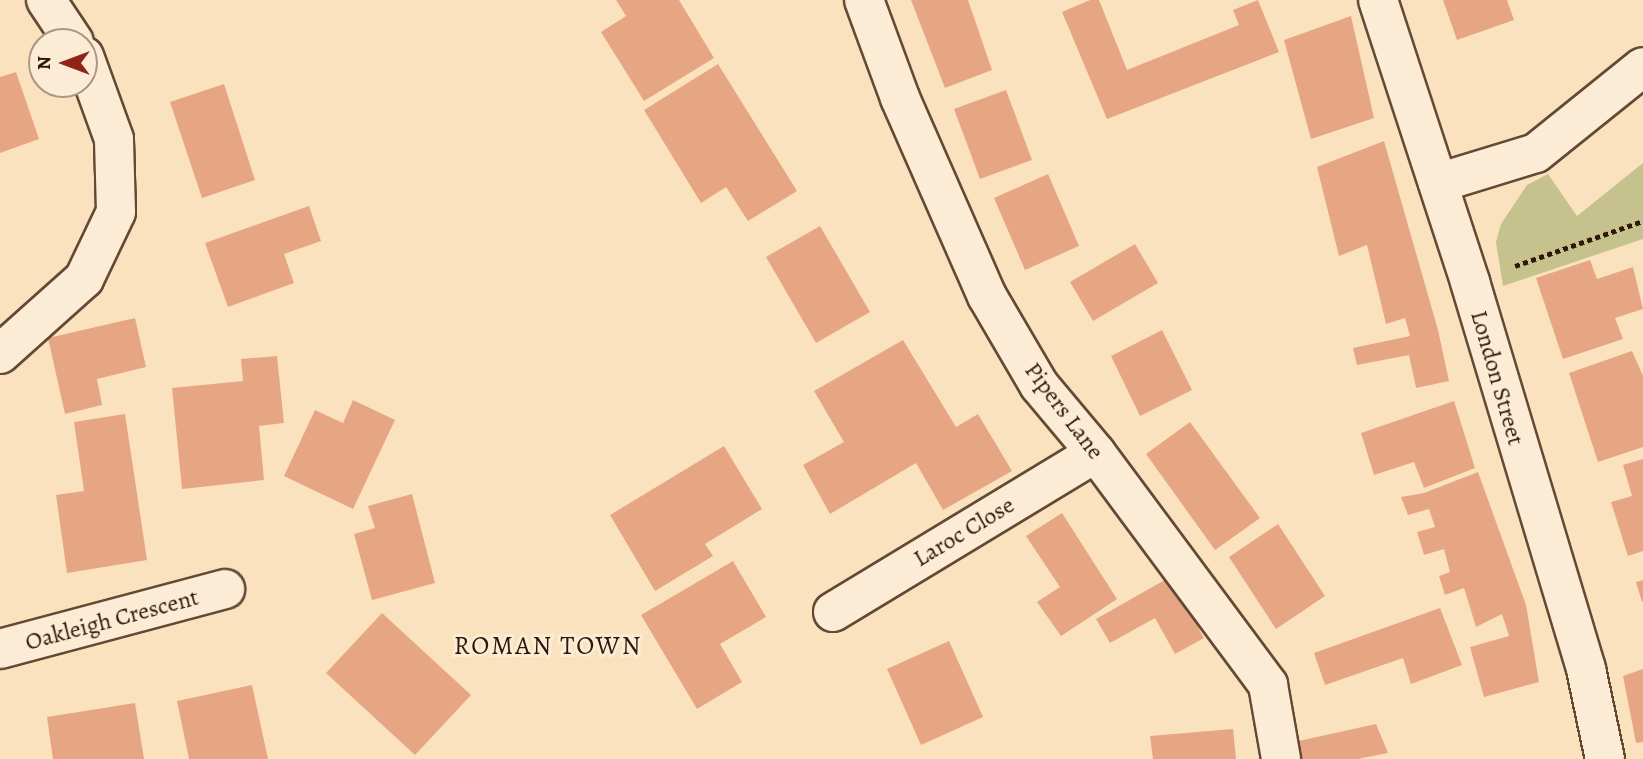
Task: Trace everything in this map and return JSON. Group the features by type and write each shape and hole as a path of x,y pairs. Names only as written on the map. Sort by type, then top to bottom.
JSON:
{"street":[{"path":"46,0 65,28"},
{"name":"Pipers Lane","path":"864,0 900,98 988,296 1039,385 1096,453 1268,685 1281,759"},
{"name":"London Street","path":"1378,0 1470,282 1586,668 1605,759"},
{"path":"1438,183 1536,153 1643,67"},
{"path":"0,354 84,279 116,212 114,139 98,95"},
{"name":"Laroc Close","path":"833,612 1096,453"},
{"name":"Oakleigh Crescent","path":"0,649 225,589"}],"path":[{"path":"1470,282 1643,221"}],"shaded area":[{"path":"1643,163 1643,239 1503,286 1496,242 1501,224 1527,185 1548,174 1577,216"}],"building":[{"path":"616,0 679,0 714,58 644,101 601,32 626,16"},
{"path":"911,0 968,0 992,70 945,88"},
{"path":"1090,0 1099,0 1127,70 1239,25 1233,10 1258,0 1279,52 1107,119 1062,12"},
{"path":"1443,0 1507,0 1514,20 1457,40"},
{"path":"1351,16 1374,118 1311,139 1284,40"},
{"path":"718,64 797,191 748,221 726,187 701,203 644,110"},
{"path":"16,72 39,139 0,153 0,77"},
{"path":"224,84 255,180 202,198 170,102"},
{"path":"1006,90 1032,160 980,179 954,109"},
{"path":"1384,141 1438,330 1449,381 1416,388 1409,355 1357,365 1353,348 1410,336 1405,318 1386,324 1367,245 1339,256 1317,167"},
{"path":"1048,174 1079,246 1025,270 994,198"},
{"path":"309,206 321,241 284,254 294,283 228,307 205,243"},
{"path":"820,226 870,312 816,343 766,257"},
{"path":"1135,244 1158,283 1093,321 1070,282"},
{"path":"1590,260 1597,279 1633,267 1643,309 1615,318 1623,339 1563,359 1536,278"},
{"path":"135,318 146,367 97,379 102,405 65,414 48,338"},
{"path":"1162,330 1192,390 1140,416 1111,356"},
{"path":"903,340 956,427 978,414 1012,471 943,510 916,463 830,514 803,465 844,442 814,391"},
{"path":"1632,351 1643,376 1643,447 1598,462 1569,373"},
{"path":"277,356 284,423 259,426 264,480 182,489 172,388 243,381 241,359"},
{"path":"353,400 395,420 353,509 284,476 315,410 343,423"},
{"path":"1454,401 1475,468 1424,488 1414,462 1374,475 1361,433"},
{"path":"125,414 147,560 67,573 56,495 84,491 74,422"},
{"path":"1190,422 1260,518 1215,550 1146,454"},
{"path":"724,446 762,509 705,544 713,556 655,591 610,515"},
{"path":"1643,459 1643,551 1628,556 1611,502 1632,496 1623,465"},
{"path":"1478,472 1526,605 1539,682 1484,697 1470,647 1509,636 1502,614 1476,627 1464,588 1445,595 1439,576 1450,572 1444,549 1424,555 1417,532 1435,527 1429,509 1408,515 1401,497 1424,493"},
{"path":"412,494 435,583 372,600 354,534 375,528 368,506"},
{"path":"1062,513 1117,599 1061,636 1037,602 1060,587 1026,536"},
{"path":"1278,524 1325,596 1276,629 1229,557"},
{"path":"733,561 766,617 720,644 742,682 697,709 641,615"},
{"path":"1170,577 1204,638 1175,654 1155,618 1110,643 1096,619"},
{"path":"1643,580 1643,601 1642,602 1636,582"},
{"path":"1440,608 1462,665 1411,684 1403,658 1325,685 1314,653"},
{"path":"382,613 471,695 415,755 326,673"},
{"path":"949,641 983,717 921,745 887,669"},
{"path":"1643,669 1643,742 1636,743 1623,676"},
{"path":"252,685 268,759 189,759 177,701"},
{"path":"135,703 144,759 53,759 47,717"},
{"path":"1376,724 1388,753 1358,759 1299,759 1294,742"},
{"path":"1233,729 1236,759 1153,759 1150,736"}],"district":[{"name":"ROMAN TOWN","path":"548,646"}]}
